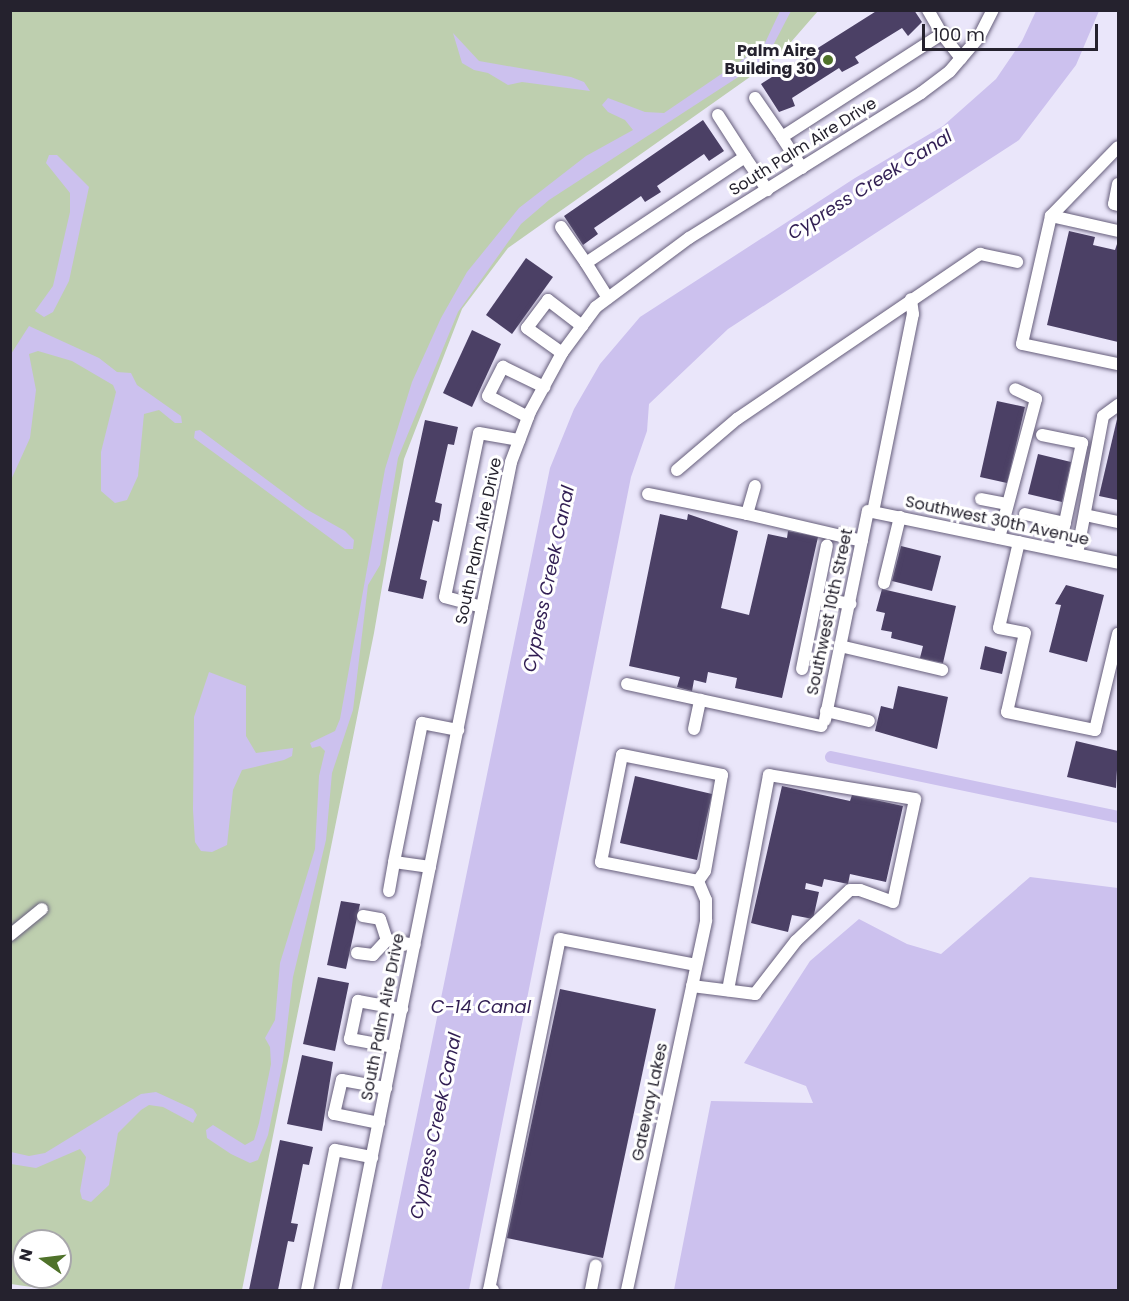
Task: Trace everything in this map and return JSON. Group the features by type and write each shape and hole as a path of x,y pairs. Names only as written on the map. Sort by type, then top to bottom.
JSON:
{"street":[{"path":"928,10 942,34 961,58"},
{"name":"South Palm Aire Drive","path":"345,1290 511,462 528,417 562,353 582,326 608,298 689,238 921,93 961,58 993,10"},
{"path":"782,137 942,34"},
{"path":"755,98 802,168"},
{"path":"718,115 767,190"},
{"path":"1119,147 1051,216 1022,344 1119,364"},
{"path":"585,262 745,157"},
{"path":"1119,184 1114,204 1119,205"},
{"path":"1051,216 1119,231"},
{"path":"561,227 608,298"},
{"path":"677,470 737,419 980,254 1017,262"},
{"name":"Southwest 10th Street","path":"824,719 913,314 911,299"},
{"path":"562,353 527,328 548,300 582,326"},
{"path":"528,417 488,396 503,367 544,387"},
{"path":"999,538 1006,504 1015,483 1036,399 1015,389"},
{"path":"1077,554 1103,416 1119,405"},
{"path":"483,607 445,597 479,433 519,440"},
{"path":"1042,435 1082,443 1059,550"},
{"path":"747,514 755,486"},
{"path":"648,494 747,514 862,542"},
{"path":"981,499 1006,504"},
{"name":"Southwest 30th Avenue","path":"871,511 1119,563"},
{"path":"1025,514 1065,523"},
{"path":"1085,515 1119,522"},
{"path":"884,583 900,517"},
{"path":"1019,542 999,628 1025,633 1007,712 1095,730 1119,634"},
{"path":"802,669 827,545"},
{"path":"817,598 850,604"},
{"path":"840,646 942,670"},
{"path":"627,684 700,700 824,719 869,721"},
{"path":"694,729 700,700"},
{"path":"389,891 422,723 458,730"},
{"path":"622,755 722,775 705,871 698,881 601,862 622,755"},
{"path":"692,986 755,994 796,941 850,890 860,890 893,902 915,799 769,775 728,990"},
{"path":"394,862 430,867"},
{"name":"Gateway Lakes","path":"627,1290 706,920 706,900 698,881"},
{"path":"10,935 42,909"},
{"path":"363,916 380,919 387,940"},
{"path":"493,1290 489,1290 560,939 696,965"},
{"path":"387,940 415,945"},
{"path":"357,953 373,956 387,940"},
{"path":"394,1047 350,1039 358,1001 402,1009"},
{"path":"379,1123 334,1114 342,1080 386,1088"},
{"path":"307,1290 335,1149 372,1157"},
{"path":"591,1290 596,1265"}],"green space":[{"path":"10,11 818,11 778,57 508,248 462,309 404,459 374,633 242,1290 45,1289 72,1289 72,1229 12,1229 12,1284"}],"water":[{"path":"780,11 791,11 766,59 549,200 521,224 458,312 398,458 380,565 368,585 353,710 332,773 326,840 293,977 283,1061 268,1135 258,1160 250,1163 207,1138 206,1130 213,1125 245,1145 254,1140 259,1123 271,1064 270,1047 265,1038 275,1020 280,963 315,849 319,776 325,751 320,746 312,748 310,743 335,731 340,719 385,469 412,382 441,318 467,272 519,208 586,156 633,130 625,120 608,112 602,105 608,98 645,112 664,113 764,45"},
{"name":"C-14 Canal","path":"1036,11 1099,11 1076,65 1019,140 728,329 649,404 647,431 631,477 469,1290 381,1290 550,468 574,409 600,364 640,317 855,178 943,126 996,79 1022,41"},
{"path":"453,33 479,61 571,77 584,82 590,91 522,82 508,85 488,73 474,70 462,63"},
{"path":"49,155 57,155 89,187 69,281 53,312 44,317 35,311 53,286 70,212 70,193 46,163"},
{"path":"29,326 99,358 117,372 131,373 137,385 181,416 182,423 175,423 159,410 144,414 138,476 127,500 115,503 101,491 101,452 116,392 113,385 72,361 38,351 29,354 36,390 30,438 11,480 11,354"},
{"path":"200,430 306,509 345,531 354,540 353,549 345,549 194,438 195,431"},
{"path":"209,672 246,686 246,736 256,753 293,748 292,756 284,760 242,770 233,790 227,845 212,852 201,851 195,842 193,810 194,717"},
{"path":"1030,877 1118,888 1118,1290 674,1290 711,1101 813,1103 806,1086 744,1063 810,961 859,919 907,944 941,954"},
{"path":"156,1092 193,1109 197,1115 193,1123 163,1107 149,1105 141,1110 118,1133 109,1185 91,1202 82,1199 80,1191 86,1157 80,1149 36,1168 11,1164 11,1152 29,1156 45,1153 141,1094"}],"building":[{"name":"Palm Aire Building 30","path":"878,10 914,10 922,22 908,36 902,28 855,57 859,63 842,72 839,68 792,98 795,106 779,112 761,84"},
{"path":"703,120 724,151 709,161 704,154 657,186 661,192 645,202 641,196 594,228 598,234 583,245 564,216"},
{"path":"1069,231 1095,237 1093,245 1115,250 1118,241 1118,342 1047,325"},
{"path":"526,258 553,277 512,334 486,315"},
{"path":"472,330 501,344 472,407 443,393"},
{"path":"997,401 1025,407 1007,483 980,477"},
{"path":"1118,415 1118,500 1099,496"},
{"path":"425,420 458,427 454,445 448,444 435,502 442,504 439,522 433,520 420,579 427,581 423,599 388,591"},
{"path":"1038,454 1071,462 1062,502 1028,494"},
{"path":"660,514 687,520 688,514 738,531 721,608 749,615 768,534 787,538 788,531 818,537 782,698 735,688 737,678 708,672 706,683 694,680 692,691 677,687 680,677 629,666"},
{"path":"901,546 941,556 932,591 892,581"},
{"path":"1066,585 1104,595 1087,662 1049,652 1061,605 1055,604"},
{"path":"882,589 956,606 943,663 920,658 923,646 891,638 892,632 881,630 885,613 876,611"},
{"path":"985,646 1007,652 1002,674 980,669"},
{"path":"898,686 948,697 937,749 875,731 881,706 893,709"},
{"path":"1076,741 1118,751 1116,788 1067,777"},
{"path":"635,776 712,794 697,860 620,843"},
{"path":"782,786 850,801 852,795 903,806 886,882 850,874 848,884 824,879 822,887 806,883 805,889 819,892 813,919 792,915 788,932 751,923"},
{"path":"341,901 360,904 346,969 327,965"},
{"path":"318,977 349,983 335,1051 303,1044"},
{"path":"560,989 656,1009 603,1258 507,1238"},
{"path":"302,1055 333,1062 322,1131 287,1124"},
{"path":"280,1140 313,1147 309,1165 303,1164 291,1223 298,1224 294,1242 288,1241 278,1290 249,1290"}],"waterway":[{"path":"831,757 1118,817"}],"place":[{"name":"Palm Aire Building 30","path":"828,60"}],"water label":[{"name":"Cypress Creek Canal","path":"870,185"},
{"name":"Cypress Creek Canal","path":"549,579"},
{"name":"Cypress Creek Canal","path":"436,1126"}]}
